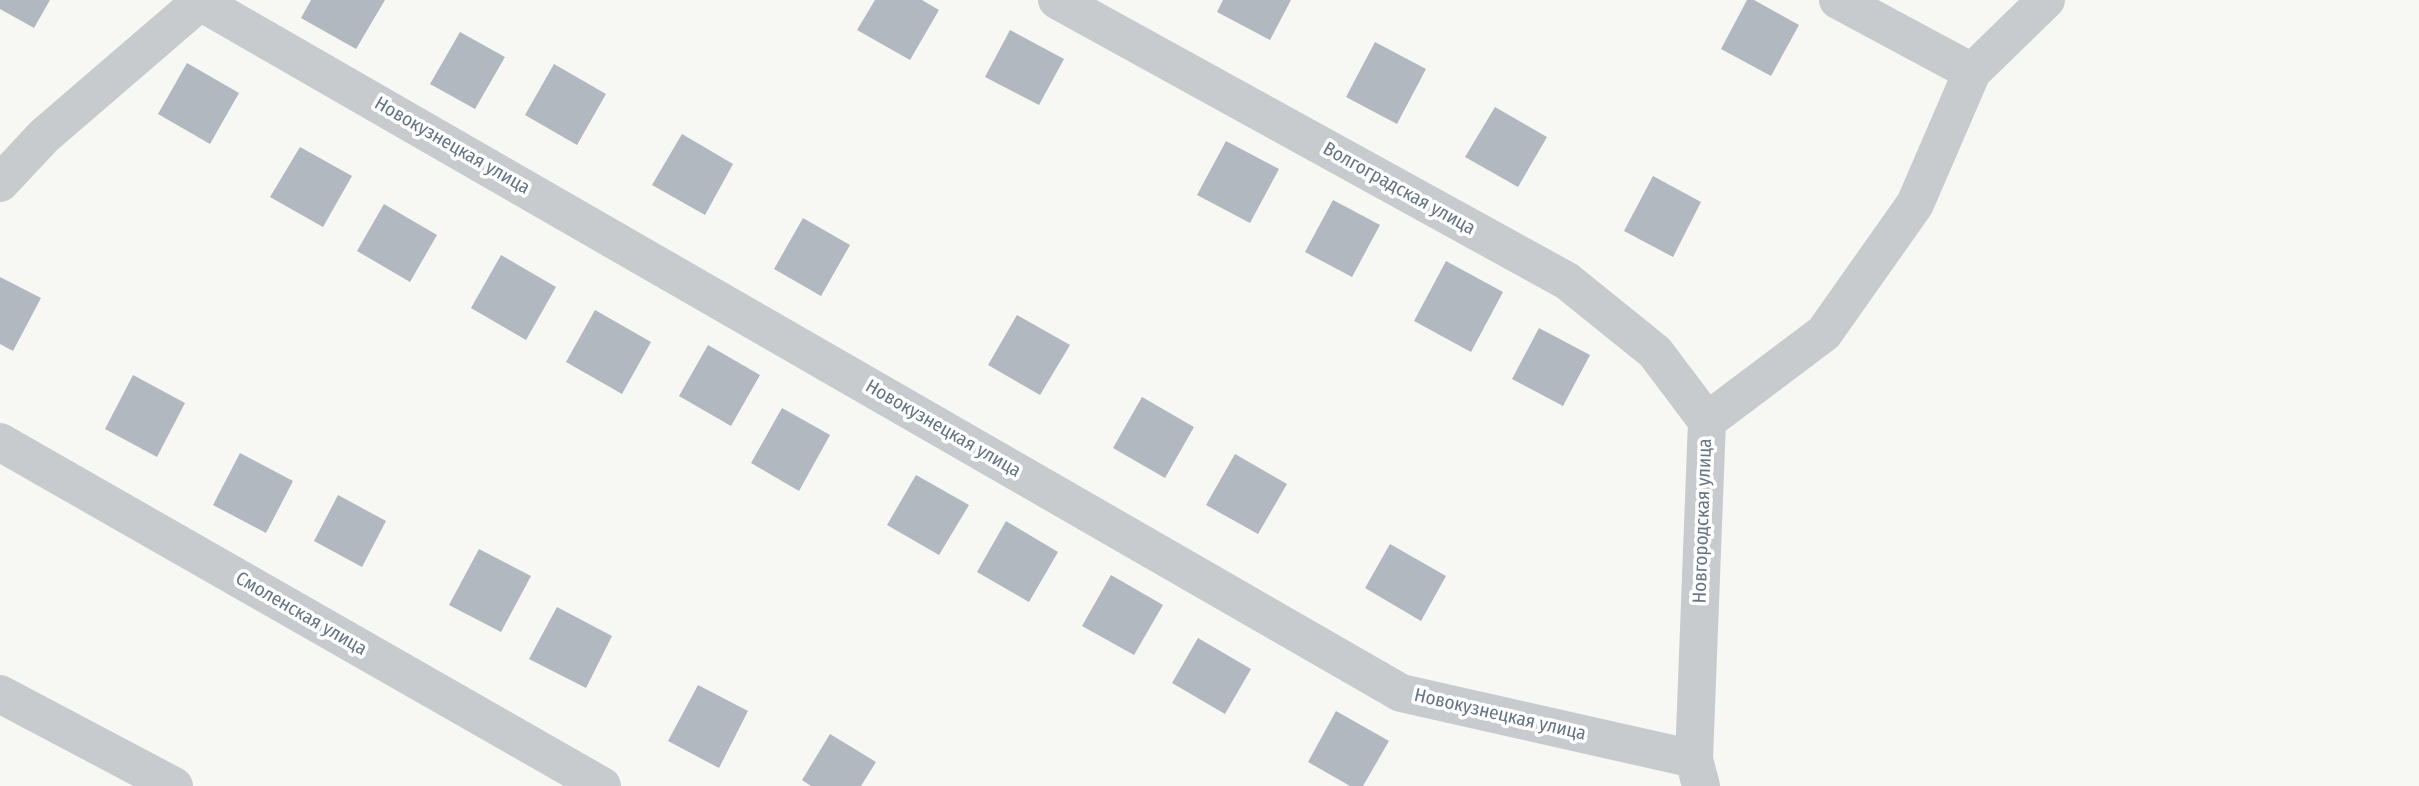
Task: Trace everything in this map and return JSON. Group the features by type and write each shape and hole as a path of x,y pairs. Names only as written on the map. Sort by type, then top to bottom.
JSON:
{"street":[{"name":"Волгоградская улица","path":"1057,0 1567,281 1655,352 1707,421"},
{"path":"1838,0 1972,72 2046,0"},
{"path":"0,183 44,136 200,1"},
{"name":"Новокузнецкая улица","path":"200,1 1401,693 1697,772"},
{"name":"Новгородская улица","path":"1697,772 1707,421 1824,333 1915,204 1972,72"},
{"name":"Смоленская улица","path":"0,442 602,786"},
{"path":"0,694 174,786"}],"building":[{"path":"0,0 50,0 34,28 0,9"},
{"path":"311,0 385,0 356,49 301,18"},
{"path":"875,0 922,0 939,10 910,60 857,30"},
{"path":"1223,0 1291,0 1270,40 1217,12"},
{"path":"1747,0 1754,0 1799,25 1771,76 1721,49"},
{"path":"1010,30 1064,59 1039,105 985,77"},
{"path":"460,32 505,57 475,109 430,84"},
{"path":"1375,42 1426,69 1397,124 1346,97"},
{"path":"187,63 239,93 210,144 158,114"},
{"path":"554,64 606,94 577,145 525,115"},
{"path":"1495,107 1547,137 1518,187 1465,157"},
{"path":"682,134 733,164 705,215 652,185"},
{"path":"1226,141 1279,169 1250,223 1197,195"},
{"path":"300,147 352,176 323,227 270,197"},
{"path":"1653,176 1701,202 1673,257 1624,231"},
{"path":"1333,200 1380,225 1352,277 1305,252"},
{"path":"384,204 437,235 410,282 357,251"},
{"path":"803,218 850,245 821,296 774,269"},
{"path":"501,255 556,287 526,340 471,308"},
{"path":"1446,261 1503,292 1471,352 1414,321"},
{"path":"0,277 41,298 13,351 0,344"},
{"path":"595,310 651,342 622,394 566,362"},
{"path":"1017,315 1070,345 1040,395 988,365"},
{"path":"1539,328 1590,355 1563,406 1512,379"},
{"path":"708,345 760,375 731,426 679,396"},
{"path":"133,375 185,403 157,457 105,429"},
{"path":"1142,397 1194,427 1165,478 1113,448"},
{"path":"782,408 830,435 799,491 751,463"},
{"path":"240,453 293,481 266,533 213,505"},
{"path":"1235,454 1287,484 1258,534 1206,505"},
{"path":"916,475 969,505 939,555 887,525"},
{"path":"338,495 386,521 362,567 314,541"},
{"path":"1006,521 1058,552 1029,602 977,572"},
{"path":"1390,544 1446,576 1421,621 1365,588"},
{"path":"479,549 531,576 501,632 449,605"},
{"path":"1111,575 1163,605 1134,655 1082,626"},
{"path":"557,607 612,636 586,688 529,659"},
{"path":"1198,638 1251,669 1225,714 1172,683"},
{"path":"698,685 748,711 719,768 668,741"},
{"path":"1336,711 1389,741 1363,786 1350,786 1308,762"},
{"path":"830,734 876,762 861,786 811,786 802,780"}]}
